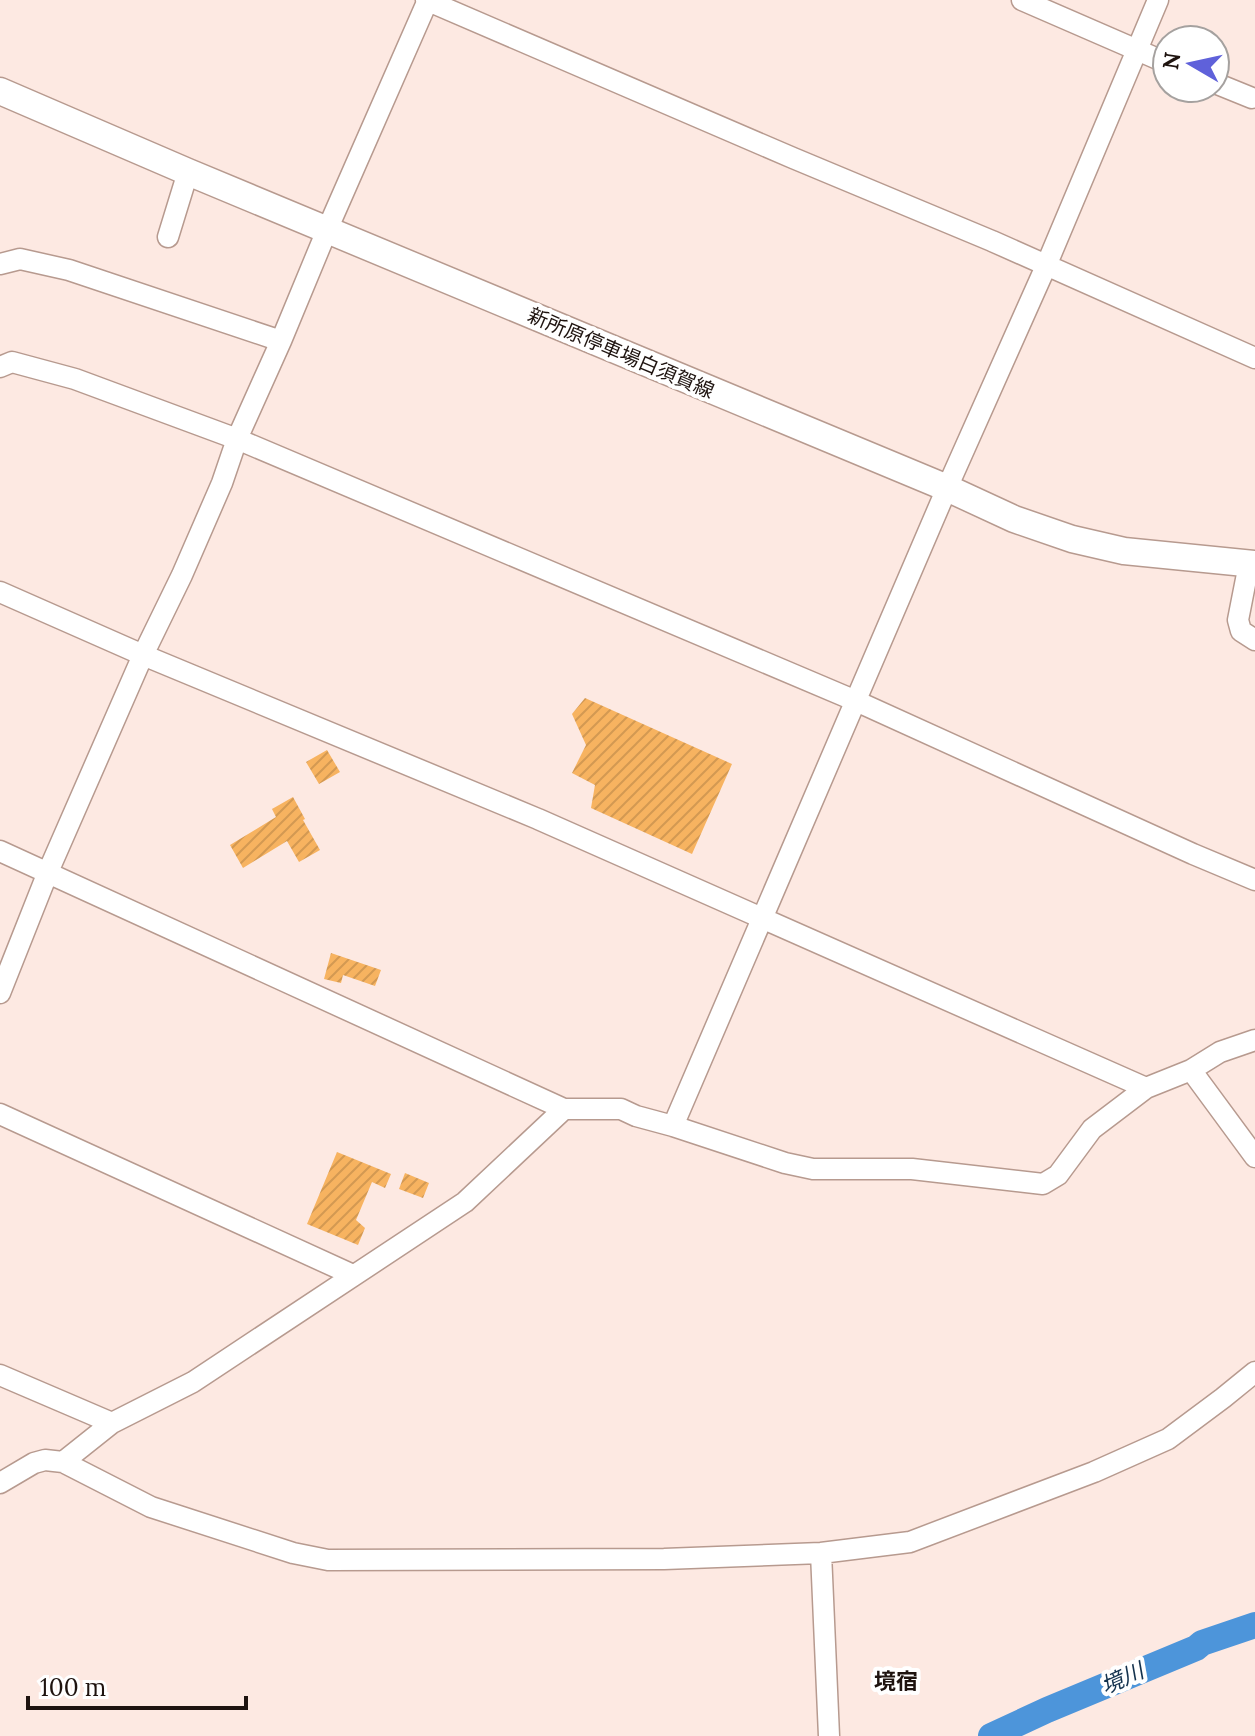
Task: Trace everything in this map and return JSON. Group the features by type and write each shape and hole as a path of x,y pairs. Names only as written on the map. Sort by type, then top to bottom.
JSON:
{"main road":[{"name":"新所原停車場白須賀線","path":"0,91 947,488 1014,519 1072,539 1124,551 1252,564"}],"street":[{"path":"0,993 48,872 143,655 194,549 237,439 427,0 992,241 1255,358"},
{"path":"1022,0 1151,56"},
{"path":"673,1126 1158,0"},
{"path":"1231,89 1252,98"},
{"path":"168,237 188,172"},
{"path":"0,264 20,259 69,270 281,341"},
{"path":"0,367 12,362 75,379 237,439 856,701 1255,880"},
{"path":"1252,564 1238,620 1241,631 1255,640"},
{"path":"0,592 143,655 538,819 1146,1088"},
{"path":"0,851 564,1109 621,1109 785,1163 813,1169 912,1169 1043,1184 1058,1175 1092,1129 1146,1088 1191,1070 1220,1052 1255,1040"},
{"path":"1191,1070 1255,1157"},
{"path":"63,1462 112,1423 193,1382 465,1202 564,1109"},
{"path":"0,1114 353,1275"},
{"path":"0,1483 34,1463 45,1460 63,1462 151,1507 293,1553 328,1560 664,1559 821,1553 910,1542 1094,1472 1168,1439 1255,1372"},
{"path":"0,1375 112,1423"},
{"path":"821,1553 829,1736"}],"building":[{"path":"585,698 732,764 692,854 591,808 595,785 572,773 586,745 572,714"},
{"path":"327,750 340,772 319,784 306,762"},
{"path":"293,797 320,850 299,862 287,841 243,868 230,845 276,817 272,809"},
{"path":"331,953 381,970 375,986 343,975 341,983 324,979"},
{"path":"337,1152 391,1174 385,1188 372,1182 356,1220 365,1228 358,1245 307,1224"},
{"path":"405,1173 429,1183 423,1198 399,1189"}],"waterway":[{"name":"境川","path":"991,1736 1202,1643 1255,1625"}],"district":[{"name":"境宿","path":"896,1681"}]}
